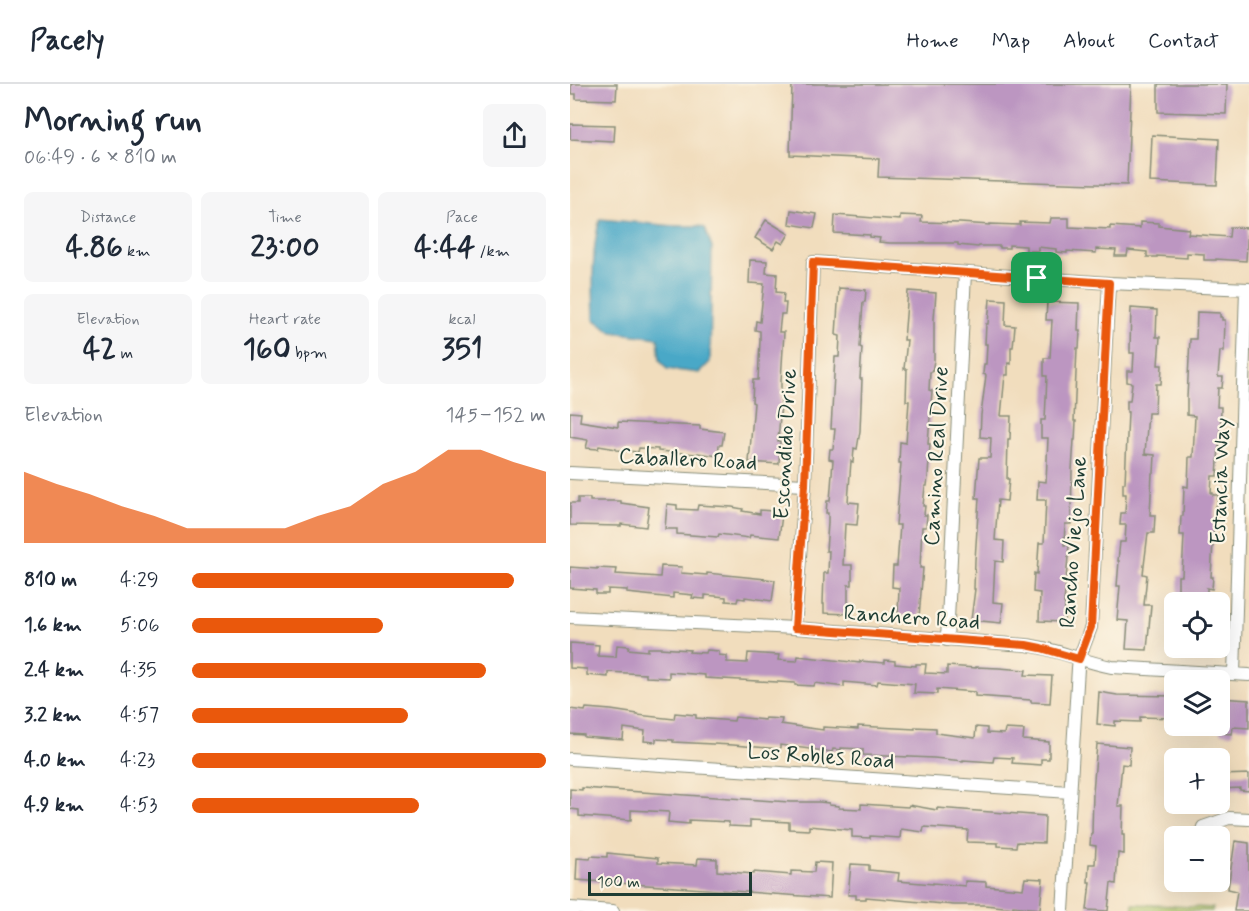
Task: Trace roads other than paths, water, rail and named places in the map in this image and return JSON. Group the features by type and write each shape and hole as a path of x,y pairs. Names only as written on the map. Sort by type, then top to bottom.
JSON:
{"street":[{"name":"Escondido Drive","path":"795,628 805,485 813,262 965,273"},
{"path":"965,273 1109,283 1248,289"},
{"name":"Camino Real Drive","path":"947,640 965,273"},
{"name":"Rancho Viejo Lane","path":"1063,911 1079,659 1091,627 1109,283"},
{"name":"Estancia Way","path":"1234,674 1248,289"},
{"name":"Caballero Road","path":"570,473 805,485"},
{"name":"Ranchero Road","path":"570,617 795,628 1033,646 1098,665 1249,675"},
{"name":"Los Robles Road","path":"570,759 1070,792"},
{"path":"1206,826 1229,818 1249,819"},
{"path":"570,908 613,911"}],"water":[{"path":"600,219 705,228 712,248 710,362 699,373 667,369 660,360 658,338 612,332 594,319 594,256"}]}
